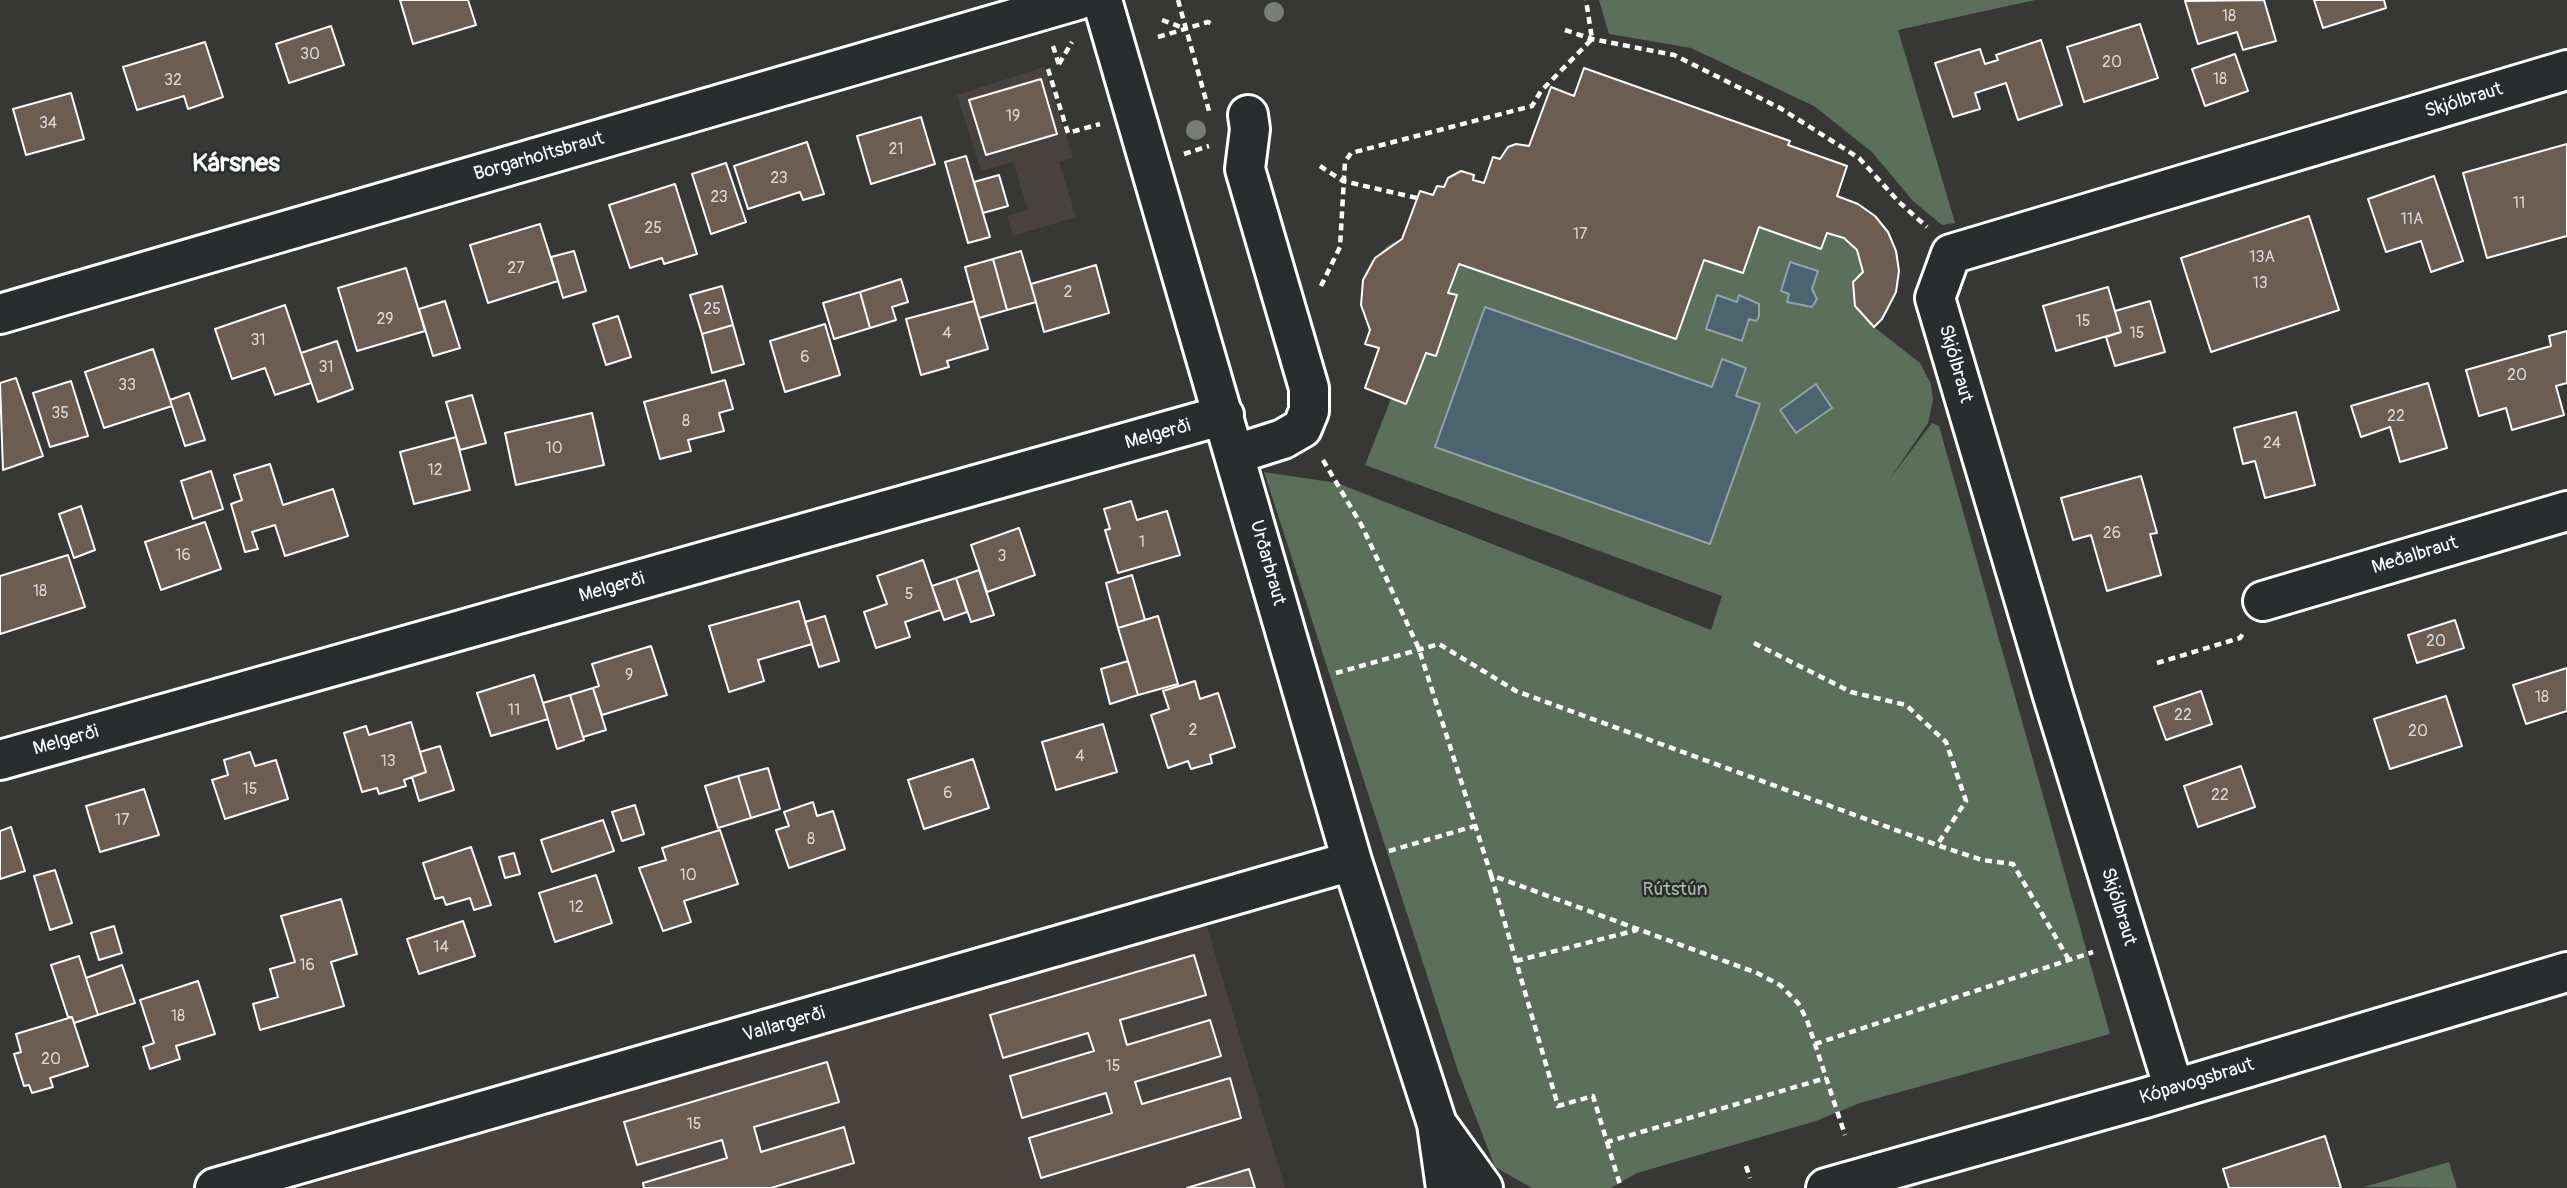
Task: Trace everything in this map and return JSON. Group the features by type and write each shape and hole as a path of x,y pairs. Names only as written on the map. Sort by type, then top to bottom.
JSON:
{"street":[{"name":"Urðarbraut","path":"1102,0 1352,861 1437,1124 1446,1188"},
{"name":"Borgarholtsbraut","path":"0,314 1076,19"},
{"name":"Skjólbraut","path":"2174,1089 2053,696 1935,298 1951,254 2567,70"},
{"path":"1236,454 1283,439 1302,428 1310,411 1309,388 1245,169 1250,129 1248,116"},
{"name":"Melgerði","path":"0,760 1224,415"},
{"name":"Meðalbraut","path":"2263,601 2567,511"},
{"name":"Vallargerði","path":"215,1188 1352,861"},
{"name":"Kópavogsbraut","path":"1826,1188 2174,1089 2567,972"},
{"name":"Urðarbraut","path":"1437,1124 1483,1188"}],"path":[{"path":"1178,0 1209,112"},
{"path":"1586,0 1592,40"},
{"path":"1059,65 1076,19"},
{"path":"1162,20 1187,29"},
{"path":"1158,37 1208,22 1214,25"},
{"path":"1565,30 1592,40 1674,55 1780,108 1859,158 1899,202 1937,235 1951,254"},
{"path":"1319,298 1320,288 1340,247 1345,162 1351,153 1532,106 1541,91 1592,40"},
{"path":"1048,69 1068,133 1104,122"},
{"path":"1180,155 1215,145"},
{"path":"1320,166 1343,181 1417,198"},
{"path":"1302,428 1362,526 1419,649 1491,875 1558,1106 1593,1096 1621,1188"},
{"path":"2157,663 2240,638 2263,601"},
{"path":"1300,682 1439,643 1516,691 1937,845 1982,860 2014,864 2068,960"},
{"path":"1754,643 1851,692 1906,705 1946,742 1966,801 1937,845"},
{"path":"1352,861 1475,826"},
{"path":"1491,875 1758,973 1780,985 1798,1003 1846,1135"},
{"path":"1516,961 1639,930"},
{"path":"1815,1044 2095,951"},
{"path":"1607,1142 1826,1078"},
{"path":"1746,1166 1749,1178"}],"shaded area":[{"path":"1044,67 1073,158 1059,162 1076,217 1013,236 1007,216 1028,210 1013,162 981,171 957,95"},
{"path":"1205,920 1285,1188 299,1188"}],"green space":[{"path":"1599,0 2035,0 1898,30 1955,223 1942,225 1913,201 1872,152 1814,106 1691,48 1609,34"},
{"name":"Rútstún","path":"1584,68 1790,141 1789,145 1847,166 1837,195 1867,210 1888,232 1898,261 1898,282 1888,311 1874,327 1920,363 1931,384 1933,400 1928,423 1889,480 1932,423 1939,426 2110,1034 1860,1103 1816,1121 1637,1173 1611,1188 1532,1188 1495,1167 1458,1071 1264,472 1337,483 1711,630 1722,596 1365,465 1391,399 1365,388 1379,349 1365,344 1370,330 1361,297 1370,265 1387,246 1402,238 1420,191 1433,195 1437,186 1444,187 1448,178 1461,171 1474,175 1473,180 1484,183 1493,157 1500,159 1508,147 1516,144 1529,146 1551,87 1574,96"},
{"path":"2449,1162 2457,1188 2364,1187"}],"water":[{"path":"1790,262 1818,271 1812,289 1817,299 1812,307 1787,302 1789,294 1781,291"},
{"path":"1717,295 1737,302 1739,295 1759,304 1759,317 1756,321 1749,319 1742,341 1706,329"},
{"path":"1485,307 1712,387 1722,359 1746,368 1736,396 1760,404 1710,544 1435,447"},
{"path":"1816,384 1832,408 1796,433 1780,410"}],"building":[{"path":"400,0 468,0 476,25 413,44"},
{"path":"2264,0 2276,41 2243,50 2237,32 2198,44 2185,1"},
{"path":"2314,0 2384,0 2386,8 2323,28"},
{"path":"2140,24 2158,78 2084,102 2067,47"},
{"path":"331,26 344,65 289,83 276,44"},
{"path":"2041,40 2062,105 2018,120 2006,83 1975,93 1980,109 1953,117 1935,63 1980,49 1985,64 1998,60 1996,55"},
{"path":"205,42 223,97 188,109 184,96 137,110 123,67"},
{"path":"2235,54 2248,91 2205,106 2192,69"},
{"path":"1584,68 1790,141 1788,145 1847,166 1837,196 1858,204 1875,216 1888,232 1896,251 1899,271 1896,292 1882,319 1874,327 1855,306 1853,282 1863,272 1857,250 1844,238 1827,233 1821,249 1759,227 1743,273 1704,260 1676,339 1459,264 1448,293 1457,295 1436,356 1426,353 1406,404 1365,388 1379,348 1365,344 1370,330 1361,305 1363,280 1375,258 1402,239 1420,191 1433,195 1437,186 1444,187 1448,178 1461,171 1474,175 1473,180 1484,183 1493,157 1500,159 1508,147 1516,144 1529,146 1551,87 1574,96"},
{"path":"1041,79 1057,134 986,155 969,100"},
{"path":"71,93 84,139 26,155 13,109"},
{"path":"921,117 935,164 871,184 857,136"},
{"path":"807,142 824,194 803,200 800,192 748,209 734,166"},
{"path":"2567,144 2567,236 2487,258 2463,173"},
{"path":"966,156 990,237 968,243 945,162"},
{"path":"726,163 746,222 711,234 692,174"},
{"path":"999,175 1008,206 983,213 974,182"},
{"path":"2434,176 2463,261 2431,272 2421,241 2386,252 2368,199"},
{"path":"675,184 697,254 664,264 662,258 630,268 609,205"},
{"path":"2309,216 2339,310 2211,352 2181,258"},
{"path":"540,224 558,281 488,303 470,245"},
{"path":"574,251 586,291 563,298 551,257"},
{"path":"1021,251 1036,302 1007,310 993,259"},
{"path":"993,259 1007,310 979,318 965,267"},
{"path":"1096,265 1109,313 1044,332 1031,284"},
{"path":"406,268 425,331 357,351 338,288"},
{"path":"901,279 908,302 892,307 896,320 870,328 860,292"},
{"path":"722,286 733,325 702,334 690,295"},
{"path":"2108,287 2121,332 2056,351 2043,306"},
{"path":"860,292 870,328 834,339 823,303"},
{"path":"445,301 460,348 433,356 419,309"},
{"path":"974,301 988,349 947,361 949,367 921,375 906,319"},
{"path":"2150,301 2165,352 2115,366 2106,337 2121,332 2115,311"},
{"path":"285,305 311,383 275,395 265,368 232,379 215,329"},
{"path":"618,316 631,357 606,365 593,324"},
{"path":"825,324 840,375 785,392 770,341"},
{"path":"733,325 744,364 712,373 702,334"},
{"path":"2567,331 2567,383 2556,386 2564,415 2512,430 2506,408 2479,416 2466,370 2551,346 2549,336"},
{"path":"337,341 353,389 318,402 301,353"},
{"path":"153,349 172,406 104,428 85,372"},
{"path":"16,378 43,456 3,470 0,383"},
{"path":"725,380 733,409 719,413 724,431 688,440 691,451 660,459 644,402"},
{"path":"71,381 88,436 50,447 33,393"},
{"path":"2428,383 2447,448 2400,462 2390,427 2361,437 2351,406"},
{"path":"189,393 205,440 185,446 170,400"},
{"path":"472,395 486,443 460,450 446,402"},
{"path":"2296,412 2315,485 2265,498 2255,461 2243,464 2234,428"},
{"path":"592,413 604,465 516,485 505,433"},
{"path":"456,437 470,490 414,504 400,452"},
{"path":"270,464 283,505 333,489 348,536 285,556 275,525 252,532 258,549 245,552 231,504 242,500 234,475"},
{"path":"211,471 223,509 193,519 181,481"},
{"path":"2141,476 2157,533 2150,534 2161,575 2107,591 2091,535 2073,540 2061,498"},
{"path":"1131,501 1137,520 1167,511 1180,555 1118,573 1105,530 1110,529 1104,509"},
{"path":"81,506 95,550 74,558 59,514"},
{"path":"205,522 221,569 161,590 145,542"},
{"path":"1019,528 1035,575 987,592 971,545"},
{"path":"68,555 85,607 0,634 0,576"},
{"path":"923,560 940,610 905,622 910,637 876,648 864,612 887,604 877,576"},
{"path":"979,570 994,615 971,622 956,578"},
{"path":"1132,575 1145,620 1118,628 1106,583"},
{"path":"956,578 967,612 944,620 932,586"},
{"path":"799,601 812,644 758,660 764,681 729,692 709,626"},
{"path":"825,616 839,661 819,667 805,622"},
{"path":"1158,616 1178,684 1138,695 1118,628"},
{"path":"2455,620 2464,648 2417,663 2408,635"},
{"path":"651,646 667,695 602,715 593,688 599,686 592,664"},
{"path":"1128,661 1138,695 1110,704 1101,669"},
{"path":"2567,668 2567,711 2526,724 2513,685"},
{"path":"534,675 548,719 491,736 477,693"},
{"path":"1195,681 1200,699 1218,693 1235,747 1210,755 1212,763 1191,769 1188,761 1168,768 1151,715 1169,709 1163,691"},
{"path":"593,688 606,730 583,737 570,695"},
{"path":"2201,691 2212,724 2166,740 2154,707"},
{"path":"570,695 584,740 557,749 543,703"},
{"path":"2446,696 2462,746 2390,769 2374,719"},
{"path":"411,722 426,772 404,780 406,786 379,794 377,788 362,792 344,733 366,726 369,735"},
{"path":"1103,724 1117,772 1056,790 1042,742"},
{"path":"440,746 454,790 419,801 412,777 426,772 420,752"},
{"path":"250,752 255,766 276,760 288,799 225,819 212,780 228,775 224,760"},
{"path":"973,759 989,808 924,829 908,780"},
{"path":"2241,766 2255,807 2198,827 2184,786"},
{"path":"768,768 780,809 751,818 738,776"},
{"path":"738,776 751,818 718,828 705,786"},
{"path":"144,789 159,835 100,852 86,806"},
{"path":"813,802 817,816 833,811 845,849 789,868 776,830 789,826 784,812"},
{"path":"635,805 644,834 622,841 612,812"},
{"path":"603,820 614,851 552,872 541,840"},
{"path":"11,827 25,871 0,879 0,831"},
{"path":"720,830 738,884 684,901 691,922 663,931 639,868 666,860 662,848"},
{"path":"471,847 491,905 474,910 470,898 446,905 443,897 435,899 423,863"},
{"path":"514,853 520,874 505,878 499,857"},
{"path":"55,870 72,923 50,930 34,876"},
{"path":"596,875 612,923 555,942 539,893"},
{"path":"341,899 357,954 331,962 344,1006 260,1030 253,1004 278,997 270,969 295,962 281,916"},
{"path":"463,921 475,956 419,974 407,939"},
{"path":"114,926 122,953 99,960 91,933"},
{"path":"1194,955 1206,995 1120,1020 1127,1045 1210,1020 1221,1056 1135,1082 1142,1104 1230,1078 1241,1118 1041,1178 1029,1138 1112,1113 1106,1093 1022,1118 1010,1076 1094,1051 1088,1033 1003,1058 990,1015"},
{"path":"79,956 98,1015 74,1023 72,1017 68,1017 51,965"},
{"path":"122,965 135,1003 98,1015 86,978"},
{"path":"198,981 215,1034 176,1046 180,1059 150,1069 143,1047 154,1043 140,1000"},
{"path":"72,1017 88,1066 50,1078 53,1087 32,1093 29,1085 24,1086 14,1054 21,1052 16,1034"},
{"path":"827,1062 839,1102 754,1127 761,1152 844,1127 854,1163 771,1188 644,1188 643,1183 727,1158 722,1140 637,1165 624,1122"},
{"path":"2325,1136 2341,1188 2229,1188 2223,1169"},
{"path":"1249,1169 1255,1188 1187,1188"}],"district":[{"name":"Kársnes","path":"236,164"}]}
